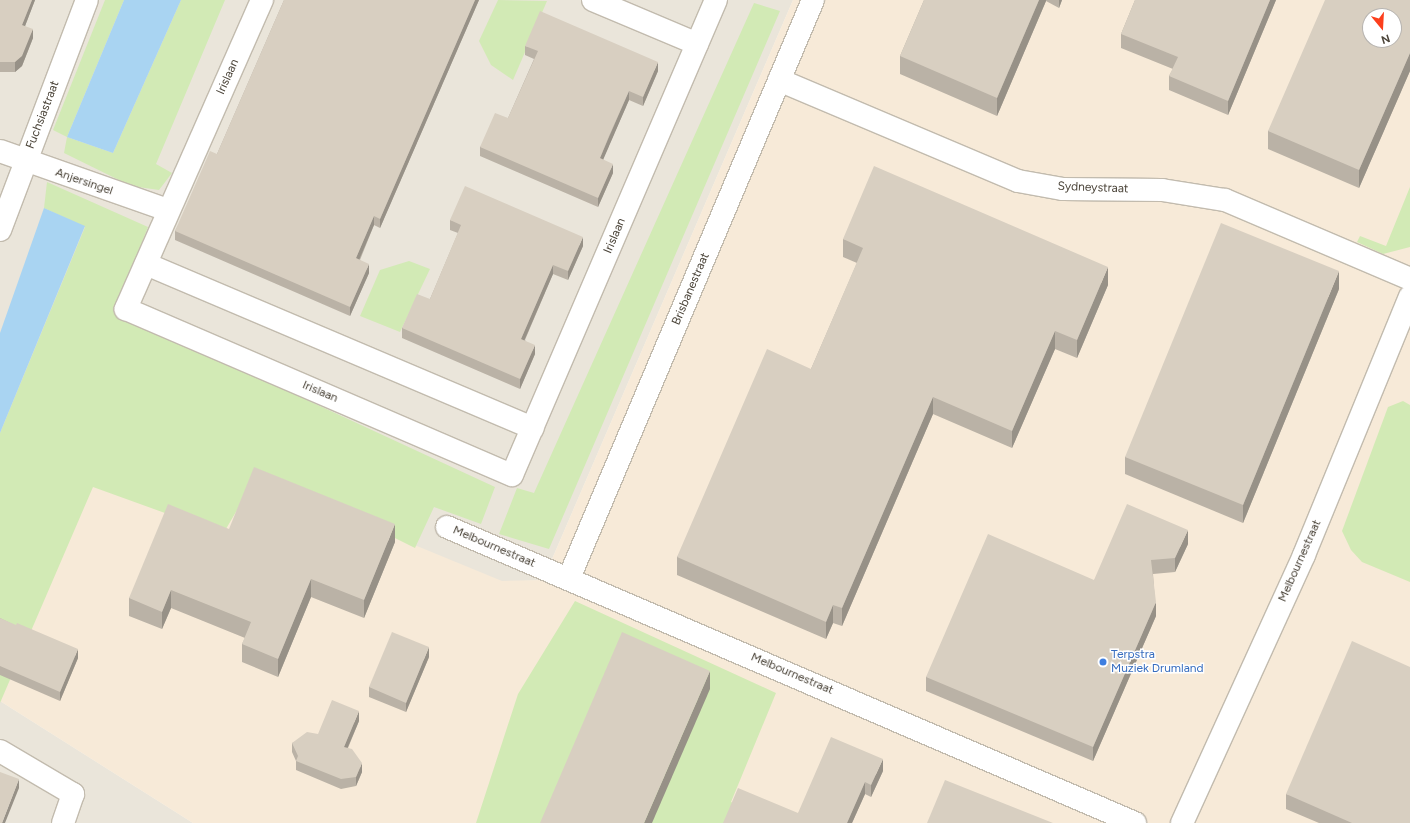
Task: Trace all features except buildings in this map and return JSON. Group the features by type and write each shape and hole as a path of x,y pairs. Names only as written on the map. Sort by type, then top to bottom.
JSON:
{"street":[{"name":"Fuchsiastraat","path":"0,230 88,0"},
{"name":"Irislaan","path":"262,0 168,210 126,309 512,475 716,0"},
{"path":"593,0 697,44"},
{"name":"Brisbanestraat","path":"569,578 813,0"},
{"name":"Sydneystraat","path":"779,80 1018,181 1063,189 1162,190 1225,200 1410,279"},
{"name":"Anjersingel","path":"0,151 25,162 168,210"},
{"path":"146,264 532,428"},
{"name":"Melbournestraat","path":"1182,823 1304,555 1410,297"},
{"name":"Melbournestraat","path":"447,527 569,578 1135,823"},
{"path":"0,751 73,794 63,823"}],"shaded area":[{"path":"0,0 793,0 543,580 0,606"},
{"path":"793,0 1410,0 1410,823 193,823 0,701 84,409 502,581 543,580"},
{"path":"0,701 193,823 0,823"}],"green space":[{"path":"105,0 124,0 67,137 53,130"},
{"path":"181,0 225,0 156,164 172,173 159,190 131,186 64,153 67,137 113,153"},
{"path":"498,0 547,1 513,80 491,65 479,41"},
{"path":"754,3 780,11 549,549 499,534 517,488 534,493"},
{"path":"47,182 148,227 115,311 495,487 481,524 434,507 415,548 260,471 223,534 93,487 0,703 0,433 85,227 44,208"},
{"path":"1410,187 1410,247 1383,254 1357,242 1360,236 1386,246"},
{"path":"409,261 430,269 400,332 360,316 380,270"},
{"path":"1403,401 1410,405 1410,582 1362,562 1351,550 1342,531 1388,407"},
{"path":"575,601 776,693 731,802 787,823 476,823 518,694"}],"water":[{"path":"124,0 181,0 113,153 67,137"},
{"path":"44,208 85,226 0,433 0,333"}],"place":[{"name":"Terpstra Muziek Drumland","path":"1103,662"}]}
